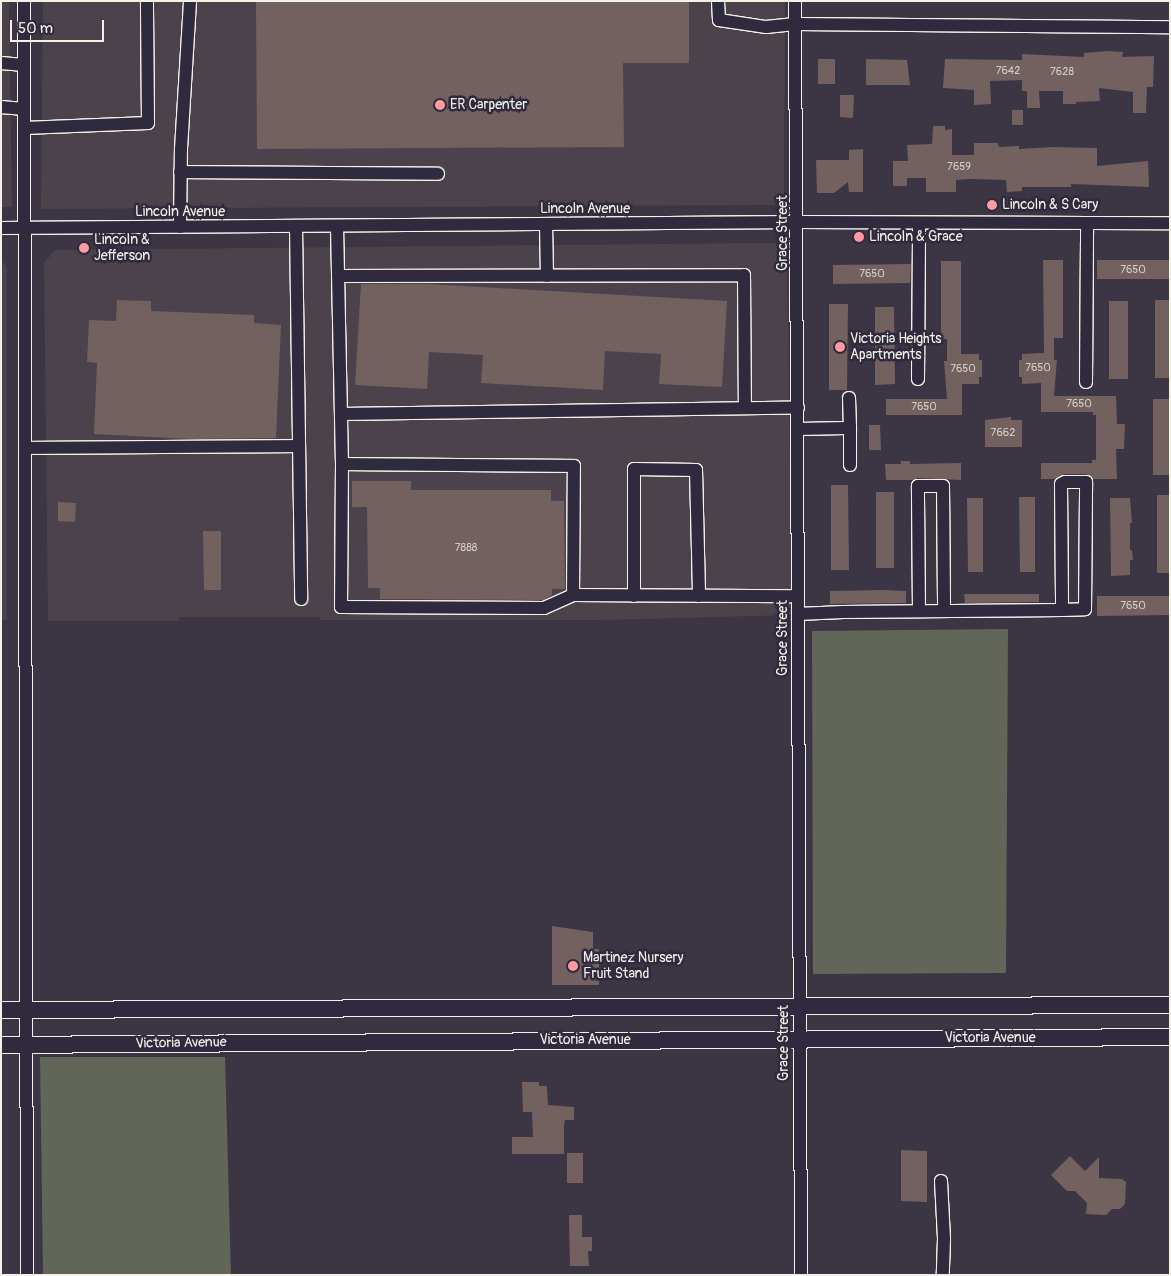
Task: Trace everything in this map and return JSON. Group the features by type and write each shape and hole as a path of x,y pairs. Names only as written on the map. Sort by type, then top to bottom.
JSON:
{"main road":[{"path":"1,1010 1170,1005"},
{"name":"Victoria Avenue","path":"1,1045 1170,1037"}],"street":[{"path":"24,1 27,1275"},
{"path":"24,128 148,123 147,1"},
{"path":"180,227 180,172 190,1"},
{"path":"718,1 719,20 766,27 795,24 1170,27"},
{"name":"Grace Street","path":"795,1 798,222 801,1275"},
{"path":"1,63 24,65"},
{"path":"1,107 24,109"},
{"path":"180,172 438,174"},
{"name":"Lincoln Avenue","path":"1,228 798,222 1170,223"},
{"path":"918,378 919,223"},
{"path":"1086,382 1087,223"},
{"path":"546,224 547,276"},
{"path":"296,226 301,598"},
{"path":"337,226 342,464 341,607 544,608 573,595 798,596"},
{"path":"338,276 744,276 745,408"},
{"path":"849,398 850,465"},
{"path":"341,414 798,408"},
{"path":"798,429 850,428"},
{"path":"25,448 299,446"},
{"path":"342,464 574,466 573,595"},
{"path":"634,596 634,469 696,470 699,596"},
{"path":"798,614 919,611 1062,610 1085,609 1086,482 1065,482 1061,484 1062,610"},
{"path":"919,611 918,486 943,486 944,611"},
{"path":"941,1181 944,1275"}],"shaded area":[{"path":"1,1 9,1 12,207 1,207"},
{"path":"43,1 785,1 784,205 41,209"},
{"path":"775,243 787,249 792,615 603,620 320,620 320,617 179,617 179,621 48,621 44,263 55,250"},
{"path":"1,261 7,266 7,620 1,620"}],"green space":[{"path":"1008,629 1006,973 813,974 812,631"},
{"path":"40,1057 225,1057 231,1275 43,1275"}],"building":[{"name":"ER Carpenter","path":"256,1 689,1 689,63 623,63 624,147 257,149"},
{"path":"1123,52 1122,57 1154,56 1153,87 1147,87 1146,113 1133,113 1133,92 1099,88 1100,101 1063,104 1063,91 1039,91 1040,108 1027,108 1027,91 1022,91 1022,80 990,81 991,104 974,105 974,90 943,88 945,59 1022,60 1022,54 1084,57 1084,53"},
{"path":"818,59 835,59 835,84 818,84"},
{"path":"866,59 907,60 910,85 866,85"},
{"path":"840,95 854,95 853,118 840,117"},
{"path":"1012,110 1023,110 1023,125 1012,125"},
{"path":"933,126 945,126 945,130 952,129 952,155 974,155 974,143 998,143 999,147 1019,146 1019,149 1053,147 1097,148 1097,166 1148,161 1149,187 1071,184 1071,187 1022,187 1022,191 1007,192 1006,180 970,179 956,180 956,192 926,192 926,178 907,178 907,186 893,186 893,161 908,161 907,145 932,144"},
{"path":"863,149 863,192 849,192 848,182 834,193 817,193 816,160 849,160 849,150"},
{"path":"1043,260 1063,260 1063,338 1054,338 1054,360 1057,360 1054,396 1116,396 1117,424 1125,424 1124,449 1116,449 1117,479 1093,479 1086,474 1065,474 1054,479 1041,479 1041,463 1092,463 1092,460 1096,460 1096,415 1093,415 1093,412 1041,412 1041,383 1022,384 1022,377 1019,377 1019,360 1022,360 1022,354 1044,353"},
{"path":"1097,260 1170,260 1170,279 1097,279"},
{"path":"941,261 961,261 961,354 979,354 979,360 982,360 982,377 979,377 979,384 962,384 962,415 886,415 886,399 947,399 944,361 947,361 947,339 941,339"},
{"path":"911,264 910,283 833,284 833,265"},
{"path":"361,284 428,284 727,301 722,387 659,384 661,354 605,351 603,390 481,383 483,355 429,352 427,389 355,385"},
{"path":"117,300 151,301 151,311 254,315 254,323 281,325 276,438 190,439 94,434 97,363 87,362 89,320 116,321"},
{"path":"1155,300 1170,300 1170,378 1155,378"},
{"path":"1109,301 1128,301 1128,379 1109,379"},
{"name":"Victoria Heights Apartments","path":"829,304 848,304 847,390 829,390"},
{"name":"Victoria Heights Apartments","path":"875,307 894,307 895,384 875,385"},
{"path":"1153,399 1169,399 1170,475 1153,475"},
{"path":"1011,417 1011,420 1022,420 1022,447 985,447 985,420"},
{"path":"869,425 880,425 881,450 869,450"},
{"path":"901,461 910,461 910,464 961,463 961,480 918,478 913,480 886,480 885,464 901,464"},
{"path":"352,481 411,481 411,490 551,490 551,501 564,501 565,589 552,589 552,595 543,600 380,599 380,588 368,588 367,507 352,507"},
{"path":"831,485 848,485 849,570 831,570"},
{"path":"876,492 894,492 894,568 876,568"},
{"path":"1157,495 1170,495 1170,573 1157,573"},
{"path":"1019,497 1035,497 1035,572 1020,572"},
{"path":"967,498 983,498 983,572 968,572"},
{"path":"1110,498 1130,498 1132,523 1130,523 1130,550 1132,550 1133,560 1130,560 1130,575 1111,576"},
{"path":"58,502 76,503 75,522 58,521"},
{"path":"203,531 221,531 221,590 204,590"},
{"path":"830,591 906,591 906,603 830,604"},
{"path":"964,594 1039,594 1039,602 965,603"},
{"path":"1097,596 1170,596 1170,615 1097,616"},
{"path":"552,926 593,932 593,949 599,949 599,985 552,985"},
{"path":"522,1082 539,1082 539,1086 547,1086 548,1105 574,1107 574,1120 565,1120 564,1154 512,1154 512,1137 533,1137 532,1112 523,1112"},
{"path":"901,1150 927,1151 927,1202 901,1201"},
{"path":"567,1153 583,1153 583,1183 567,1183"},
{"path":"1070,1156 1085,1171 1099,1157 1099,1178 1122,1179 1126,1182 1125,1204 1120,1209 1112,1209 1106,1215 1086,1214 1087,1203 1075,1191 1067,1191 1051,1175"},
{"path":"569,1215 582,1215 582,1237 592,1237 592,1251 588,1251 589,1266 570,1266"}],"place":[{"name":"ER Carpenter","path":"440,105"},
{"name":"Lincoln & S Cary","path":"992,205"},
{"name":"Lincoln & Grace","path":"859,237"},
{"name":"Lincoln & Jefferson","path":"84,248"},
{"name":"Victoria Heights Apartments","path":"840,347"},
{"name":"Martinez Nursery Fruit Stand","path":"573,966"}]}
